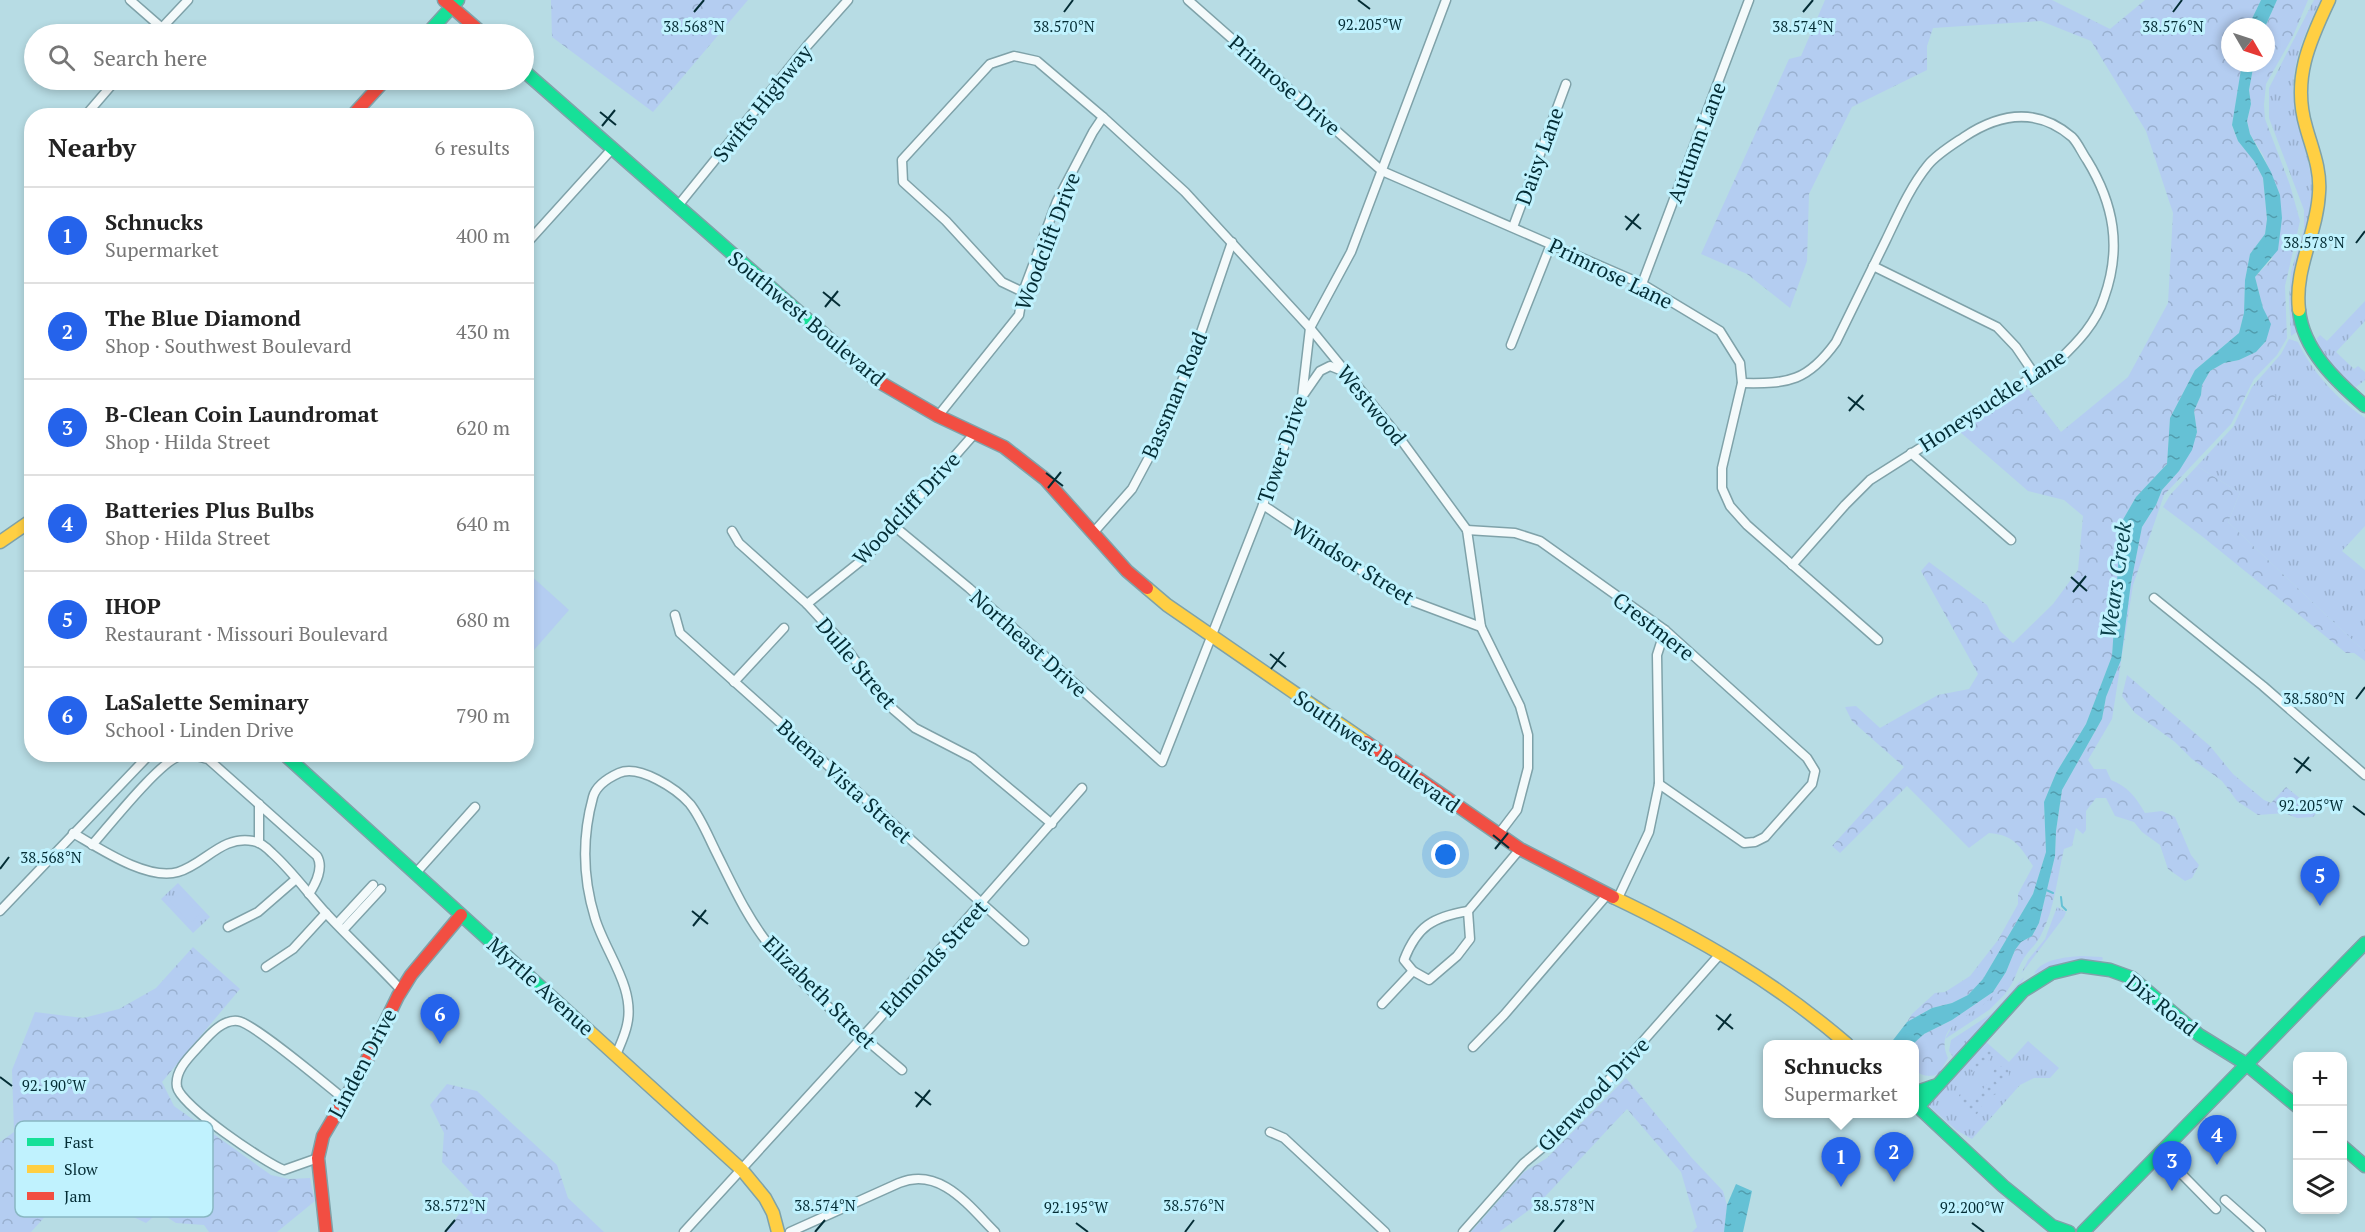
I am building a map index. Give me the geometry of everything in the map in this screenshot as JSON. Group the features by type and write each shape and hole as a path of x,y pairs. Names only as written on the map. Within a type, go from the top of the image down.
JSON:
{"main road":[{"path":"2329,0 2306,46 2300,75 2301,109 2315,152 2320,179 2316,218 2298,277 2298,304 2304,333 2318,360 2331,376 2363,405"},
{"path":"435,24 452,2 473,24"},
{"name":"Southwest Boulevard","path":"534,80 876,380 939,416 1004,447 1046,479 1127,572 1210,637 1498,835 1559,872 1721,953 1802,1005 1842,1040"},
{"path":"359,108 376,90"},
{"path":"0,542 24,526"},
{"name":"Myrtle Avenue","path":"293,762 742,1170 765,1195 775,1216 778,1232"},
{"name":"Linden Drive","path":"326,1232 318,1158 323,1136 362,1070 401,990 461,915"},
{"path":"2083,1232 2365,943"},
{"name":"Dix Road","path":"1919,1102 1943,1080 2024,991 2043,977 2081,966 2110,970 2132,978 2199,1035 2246,1064 2297,1106"},
{"path":"1919,1092 1930,1089 1943,1080"},
{"path":"1919,1108 2003,1186 2052,1226 2069,1232"},
{"path":"2347,1150 2365,1166"}],"street":[{"path":"130,0 152,24"},
{"path":"166,24 188,0"},
{"name":"Swifts Highway","path":"677,207 807,46 848,0"},
{"name":"Primrose Drive","path":"1188,0 1382,171"},
{"path":"1435,0 1444,4"},
{"name":"Autumn Lane","path":"1642,284 1749,0"},
{"name":"Tower Drive","path":"1162,762 1263,505 1302,397 1310,328 1351,252 1444,4"},
{"name":"Westwood","path":"1023,292 1002,282 946,221 903,182 902,160 990,64 1014,56 1037,62 1103,117 1185,192 1310,328 1399,437 1467,530 1481,627 1520,706 1528,735 1528,768 1516,810 1498,835"},
{"name":"Daisy Lane","path":"1513,227 1566,84"},
{"path":"92,108 107,90"},
{"name":"Woodclift Drive","path":"939,416 1019,315 1023,292 1057,201 1103,117"},
{"name":"Honeysuckle Lane","path":"1742,383 1771,384 1795,379 1821,362 1836,342 1902,207 1929,164 1945,150 1976,129 2007,117 2039,118 2073,138 2108,199 2113,230 2114,257 2104,299 2083,337 2059,360 1870,480 1792,565"},
{"path":"534,235 611,150"},
{"name":"Primrose Lane","path":"1382,171 1642,284 1720,331 1740,363 1742,383 1722,468 1722,488 1730,506 1747,525 1878,640"},
{"name":"Bassman Road","path":"1093,534 1132,489 1155,446 1197,347 1232,242"},
{"path":"1511,345 1551,244"},
{"path":"1873,266 1997,327 2016,347 2035,375"},
{"path":"1302,397 1320,371 1330,366 1347,373"},
{"name":"Woodcliff Drive","path":"807,604 867,556 975,433"},
{"path":"1911,453 2011,540"},
{"name":"Windsor Street","path":"1263,505 1401,597 1481,627"},
{"name":"Northeast Drive","path":"894,526 969,588 1162,762"},
{"name":"Crestmere","path":"1467,530 1496,530 1540,541 1665,630 1807,758 1815,771 1812,784 1766,837 1755,842 1744,843 1659,784"},
{"name":"Dulle Street","path":"732,531 739,543 807,604 841,641 894,710 915,728 973,758 1052,824"},
{"path":"2154,598 2263,686 2365,775"},
{"name":"Buena Vista Street","path":"675,615 680,633 1024,941"},
{"path":"734,682 784,628"},
{"path":"1473,1047 1612,897 1648,831 1659,784 1657,654 1665,630"},
{"path":"0,911 142,762"},
{"path":"92,844 146,783 171,762"},
{"path":"211,762 317,856 320,862 315,884 309,894"},
{"name":"Elizabeth Street","path":"616,1054 628,1023 626,990 595,918 587,881 585,854 586,824 594,794 603,783 623,771 643,773 674,790 690,804 703,824 750,918 763,937 795,973 902,1070"},
{"name":"Edmonds Street","path":"684,1232 981,904 1082,788"},
{"path":"259,804 259,843"},
{"path":"415,874 475,807"},
{"path":"73,833 140,868 159,873 177,873 194,865 221,846 236,841 259,843 273,853 326,913 401,990"},
{"path":"1468,911 1470,939 1457,956 1429,980 1413,971 1404,960 1409,947 1425,926 1443,915 1468,911 1520,849"},
{"path":"228,927 258,912 296,879"},
{"path":"340,927 377,887"},
{"path":"266,968 293,949 326,913"},
{"name":"Glenwood Drive","path":"1463,1232 1524,1163 1565,1130 1721,953"},
{"path":"1382,1004 1413,971"},
{"path":"211,1121 182,1096 177,1087 178,1075 212,1032 228,1021 240,1020 344,1099"},
{"path":"213,1123 270,1164 284,1170 318,1158"},
{"path":"1270,1132 1284,1138 1385,1232"},
{"path":"2160,1152 2216,1209"},
{"path":"790,1232 917,1177 933,1180 946,1188 995,1232"},
{"path":"2225,1200 2261,1232"}],"green space":[{"path":"551,0 748,0 653,112 552,37"},
{"path":"1825,0 2052,0 2110,29 2145,0 2261,0 2252,18 2221,18 2221,72 2241,72 2232,126 2238,141 2254,161 2263,178 2267,219 2265,234 2250,254 2245,280 2244,313 2239,333 2195,370 2170,418 2167,464 2136,497 2121,523 2112,656 2086,724 2056,773 2044,802 2046,852 2033,894 1983,979 1968,995 1952,1003 1932,1008 1907,1022 1912,1014 1935,993 1945,992 1970,976 1998,940 2018,904 2018,894 2033,866 2015,843 1998,834 1989,833 1969,848 1907,786 1840,853 1832,846 1904,767 1852,721 1845,707 1856,706 1880,728 1938,695 1969,689 1978,674 1921,571 1929,562 1987,605 2000,631 2013,643 2053,604 2078,570 2083,516 2064,500 2028,491 1960,432 2028,389 2061,432 2128,377 2168,303 2173,213 2146,131 2091,41 2041,21 1933,28 1927,46 1927,70 1852,107 1809,194 1807,261 1790,308 1747,274 1701,254 1789,59 1801,56"},
{"path":"2277,0 2308,0 2293,36 2275,68 2275,18 2269,18"},
{"path":"2314,0 2321,0 2302,42 2293,86 2297,118 2310,170 2312,203 2293,278 2292,305 2297,332 2291,336 2289,300 2291,272 2304,229 2304,210 2269,118 2269,88"},
{"path":"2252,72 2273,72 2266,84 2265,119 2290,185 2300,221 2285,286 2287,338 2277,355 2254,379 2231,424 2164,495 2133,585 2112,719 2088,760 2094,769 2106,769 2111,780 2122,785 2131,793 2145,813 2162,811 2175,817 2191,855 2199,865 2192,878 2185,881 2168,869 2160,845 2142,832 2134,822 2115,816 2106,798 2096,798 2086,811 2086,830 2083,834 2076,828 2072,846 2064,849 2053,904 2046,925 2021,963 2011,986 2004,994 1994,996 1952,1026 1945,1040 1948,1058 1939,1074 1923,1075 1919,1073 1917,1040 1993,992 2006,972 2015,950 2021,942 2032,936 2039,923 2055,856 2062,790 2102,719 2106,697 2121,660 2131,583 2142,527 2156,505 2162,490 2179,471 2197,432 2194,411 2201,395 2202,385 2210,371 2224,363 2239,360 2256,352 2266,341 2263,308 2255,277 2272,259 2280,195 2263,155 2250,134 2247,121 2251,104 2249,90"},
{"path":"2365,301 2365,321 2336,352 2354,369 2358,366 2365,372 2365,380 2356,387 2337,373 2321,352 2317,338 2320,335 2327,341"},
{"path":"2289,339 2298,342 2318,374 2345,403 2365,418 2365,526 2342,551 2365,570 2365,652 2228,522 2240,493 2197,466 2233,427 2252,387 2281,354"},
{"path":"2259,384 2276,396 2273,402 2259,402 2253,393"},
{"path":"2197,466 2240,493 2228,522 2365,652 2365,661 2354,653 2346,653 2163,507 2170,495"},
{"path":"534,578 569,610 534,650"},
{"path":"2127,675 2210,746 2233,774 2264,800 2271,803 2286,787 2317,812 2313,817 2297,818 2285,813 2258,815 2237,801 2222,781 2135,713 2122,696"},
{"path":"178,883 210,917 193,933 161,899"},
{"path":"180,892 200,914 190,923 169,901"},
{"path":"2057,907 2066,912 2064,917 2021,974 2028,960 2045,939"},
{"path":"193,947 240,989 162,1082 174,1106 195,1121 15,1121 15,1217 45,1217 31,1232 0,1232 0,1142 14,1132 12,1070 35,1012 83,1018 119,1009 156,988"},
{"path":"2081,956 2102,957 2103,959 2101,961 2067,962 2034,974 2037,969 2048,962"},
{"path":"2024,977 2021,985 1956,1057 1953,1057 1949,1051 1951,1040 1991,1014"},
{"path":"2010,989 1989,1010 1945,1039 1954,1023 1996,993 2004,994"},
{"path":"1985,1041 2009,1062 2028,1041 2059,1068 2050,1078 2034,1078 2020,1085 1972,1139 1956,1130 1928,1105"},
{"path":"1987,1050 1991,1051 1990,1058 1979,1065 1972,1074 1970,1068 1979,1054"},
{"path":"1998,1066 2004,1066 2009,1074 2007,1080 1998,1082 1993,1077 1993,1071"},
{"path":"1626,1078 1691,1157 1723,1191 1727,1205 1724,1232 1692,1232 1697,1227 1681,1172 1627,1109 1540,1202 1499,1232 1471,1232 1524,1172 1547,1158"},
{"path":"1990,1080 1995,1081 1999,1086 1998,1093 1986,1099 1977,1114 1973,1115 1970,1110 1959,1103 1959,1095 1965,1091 1970,1099 1975,1101 1979,1090 1983,1089"},
{"path":"447,1084 477,1091 557,1165 568,1198 604,1232 446,1232 473,1195 442,1162 444,1133 430,1105"},
{"path":"213,1134 271,1175 289,1179 310,1178 315,1201 277,1232 209,1232 204,1225 176,1223 167,1217 213,1217"},
{"path":"133,1217 153,1217 146,1223"}],"water":[{"path":"2261,0 2277,0 2269,18 2252,18"},
{"path":"2241,72 2252,72 2249,90 2251,104 2247,121 2250,134 2271,172 2280,195 2282,218 2278,250 2255,277 2263,308 2271,324 2266,341 2256,352 2239,360 2224,363 2210,371 2202,385 2201,395 2194,411 2197,432 2192,450 2179,471 2162,490 2156,505 2142,527 2131,583 2121,660 2106,697 2102,719 2062,790 2055,856 2039,923 2032,936 2021,942 2015,950 2006,972 1993,992 1917,1040 1893,1040 1907,1022 1932,1008 1952,1003 1968,995 1983,979 2033,894 2046,852 2044,802 2056,773 2086,724 2112,656 2121,523 2136,497 2167,464 2170,418 2195,370 2239,333 2244,313 2245,280 2250,254 2265,234 2267,219 2263,178 2254,161 2238,141 2232,125"},
{"path":"1736,1184 1752,1191 1743,1232 1724,1232 1727,1205"}],"waterway":[{"path":"2044,889 2053,893"},
{"path":"2061,897 2062,906 2066,910"}],"traffic: fast":[{"path":"436,24 458,0"},
{"path":"534,80 825,335"},
{"path":"2299,310 2302,325 2314,351 2332,375 2365,406"},
{"path":"293,762 588,1030"},
{"path":"2083,1232 2365,943"},
{"path":"1919,1106 2023,991 2052,973 2081,966 2110,970 2132,978 2199,1035 2246,1064 2297,1106"},
{"path":"1919,1091 1934,1086"},
{"path":"1919,1108 2003,1186 2052,1226 2069,1232"},
{"path":"2347,1150 2365,1166"}],"traffic: slow":[{"path":"2299,310 2300,280 2317,208 2319,184 2316,159 2302,110 2302,77 2309,46 2329,0"},
{"path":"0,542 24,526"},
{"path":"1147,588 1167,605 1366,742"},
{"path":"1613,897 1706,945 1764,981 1842,1040"},
{"path":"588,1030 742,1170 765,1198 773,1213 778,1232"}],"traffic: jam":[{"path":"444,0 472,24"},
{"path":"359,108 376,90"},
{"path":"825,335 876,380 938,416 1004,447 1045,479 1127,571 1147,588"},
{"path":"1366,742 1520,849 1613,897"},
{"path":"326,1232 318,1158 323,1136 362,1070 398,996 411,975 461,915"}],"place":[{"name":"IHOP","path":"2320,906"},
{"name":"LaSalette Seminary","path":"440,1044"},
{"name":"Batteries Plus Bulbs","path":"2217,1165"},
{"name":"The Blue Diamond","path":"1894,1182"},
{"name":"Schnucks","path":"1841,1187"},
{"name":"B-Clean Coin Laundromat","path":"2172,1191"}],"water label":[{"name":"Wears Creek","path":"2115,580"}]}
